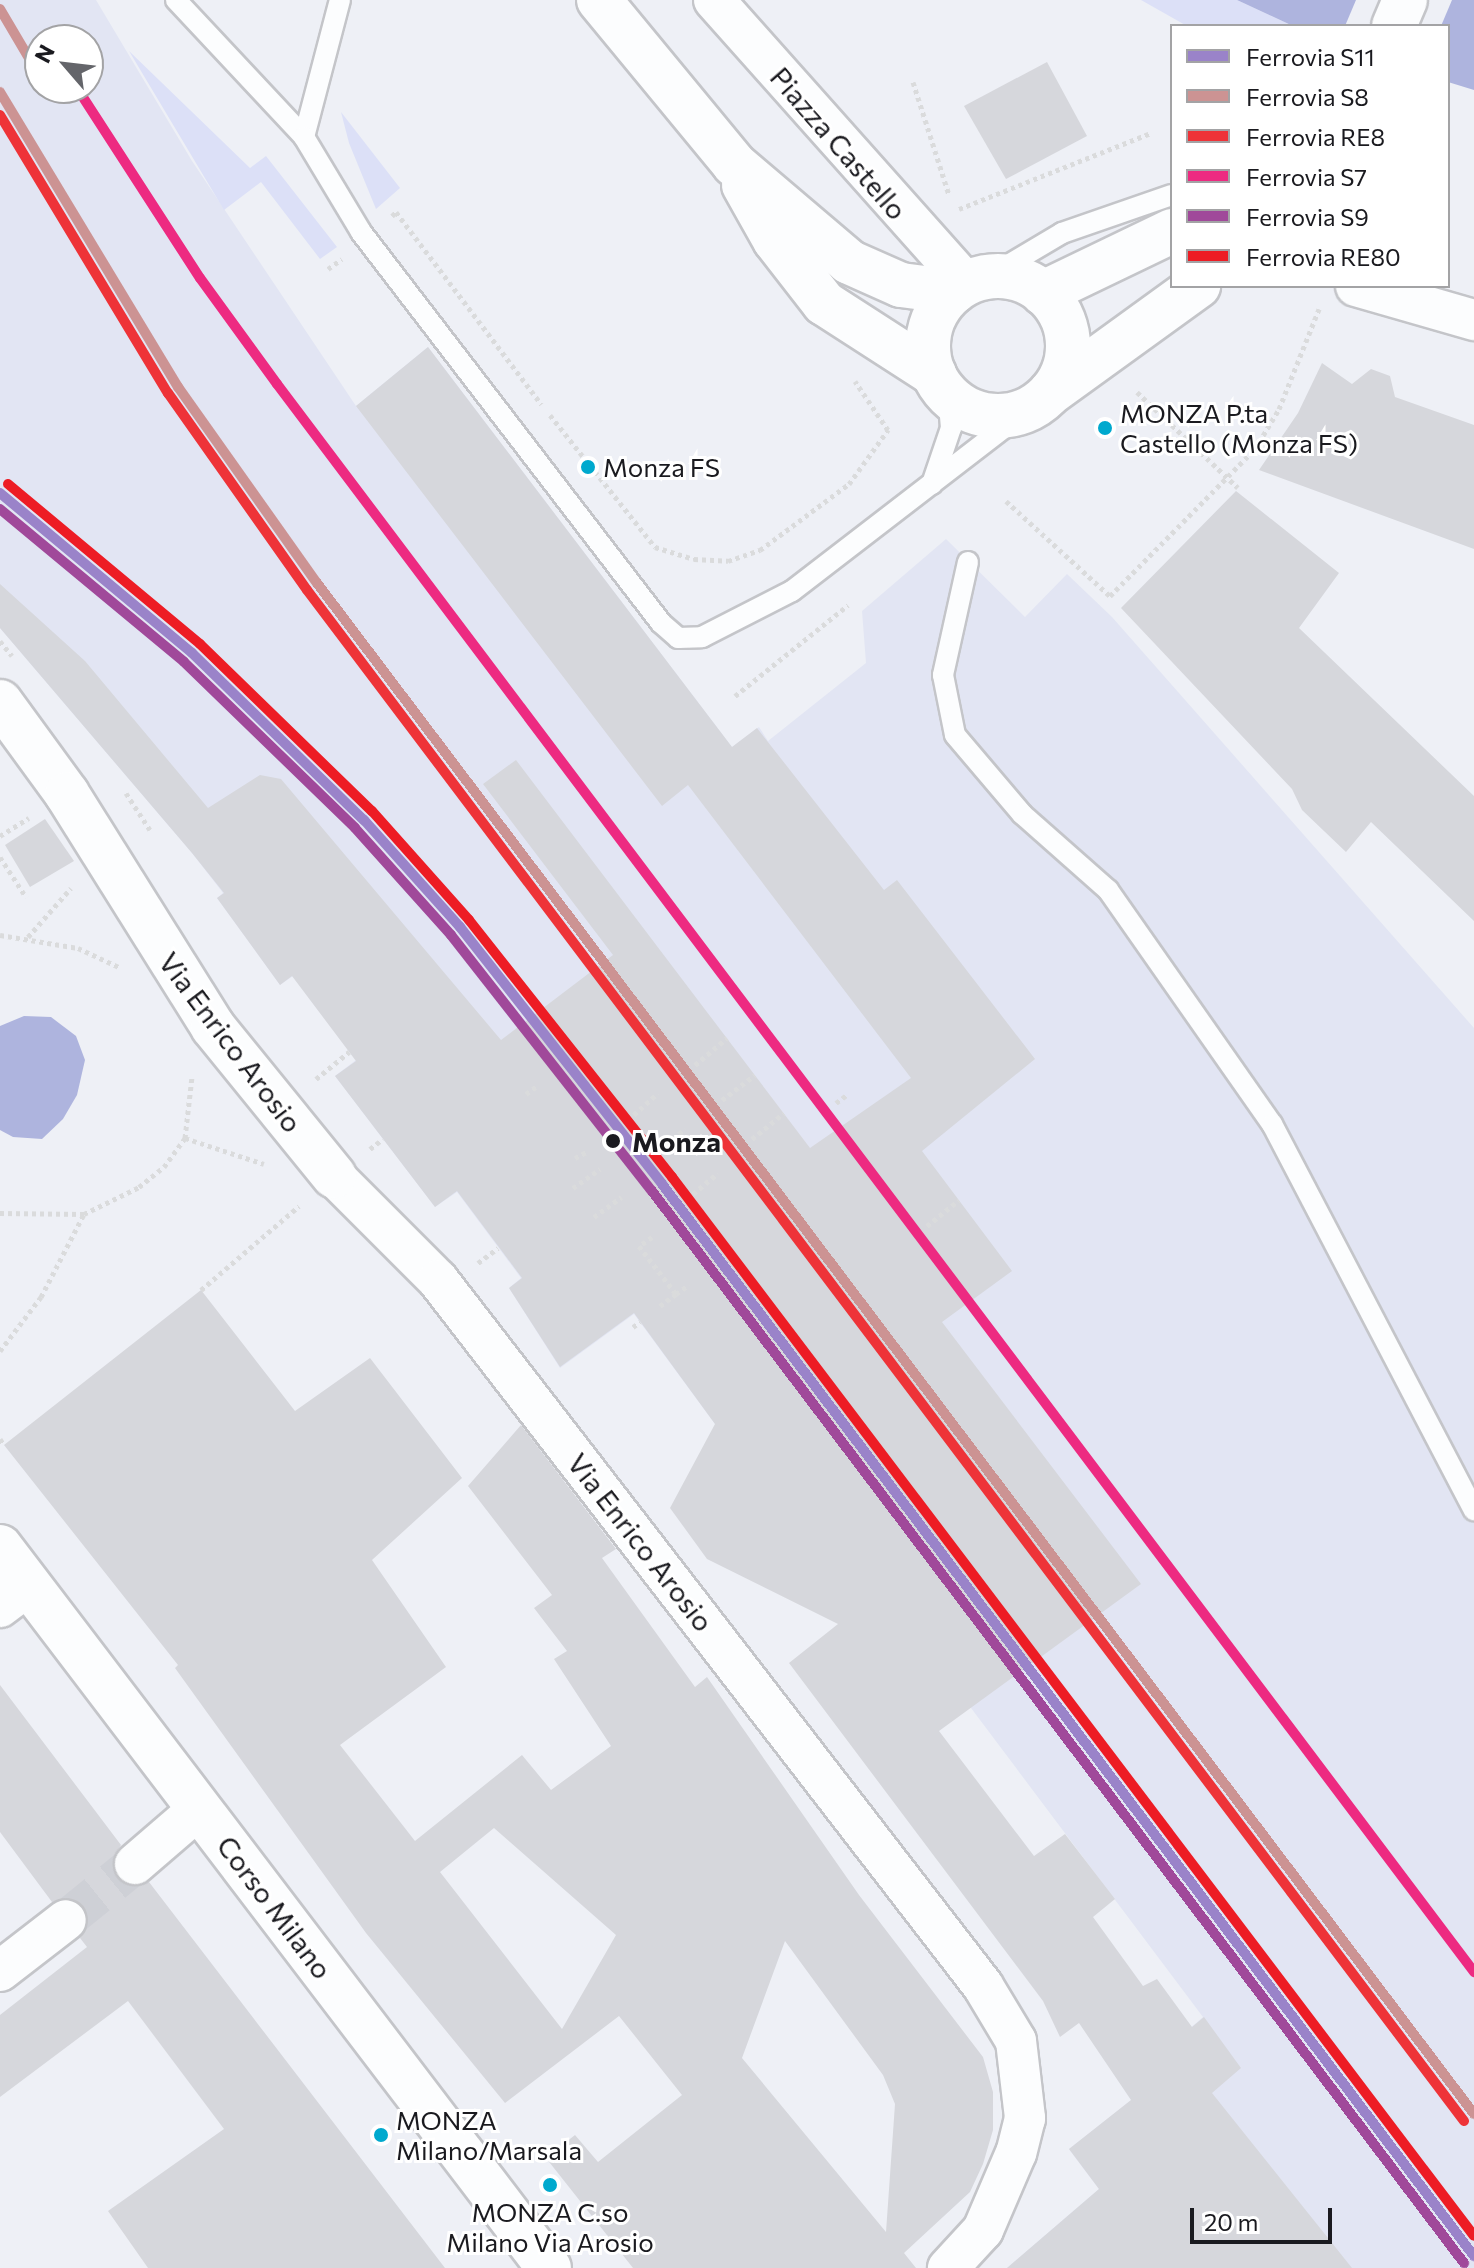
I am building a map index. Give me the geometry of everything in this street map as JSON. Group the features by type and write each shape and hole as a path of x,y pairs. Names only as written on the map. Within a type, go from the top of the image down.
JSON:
{"street":[{"path":"599,0 734,164 866,273 901,285 970,284 1016,278 1043,293 1059,311 1068,341 1062,375 1040,401"},
{"name":"Piazza Castello","path":"714,0 970,284"},
{"path":"1395,24 1405,0"},
{"path":"734,164 775,240 824,303 984,415 1040,401 1195,288"},
{"path":"1043,293 1170,232"},
{"path":"941,384 929,354 932,325 970,284"},
{"path":"1371,288 1394,291 1474,320"},
{"name":"Via Enrico Arosio","path":"0,702 67,794 90,867 213,1027 337,1174 438,1280 983,1986 1016,2041 1025,2118 1016,2153 983,2230 948,2268"},
{"name":"Corso Milano","path":"0,1547 15,1596 199,1809 549,2268"},
{"path":"135,1864 199,1809"},
{"path":"0,1971 66,1920"}],"lane":[{"path":"176,0 304,137 361,232 672,635 685,640 702,637 792,591 1040,401"},
{"path":"304,137 340,0"},
{"path":"970,284 1062,233 1170,196"},
{"path":"932,484 951,428 941,384"},
{"path":"968,562 943,675 955,735 1022,814 1108,890 1272,1124 1474,1510"}],"path":[{"path":"913,82 954,211 1151,133"},
{"path":"383,224 396,212 655,547 694,559 728,561 760,550 849,484 888,430"},
{"path":"328,269 339,261"},
{"path":"1006,501 1110,596 1255,449 1279,409 1319,308"},
{"path":"1137,392 1238,488"},
{"path":"735,696 848,605"},
{"path":"0,857 26,897"},
{"path":"28,937 90,867"},
{"path":"0,935 28,937 78,948 122,968"},
{"path":"695,1065 727,1038"},
{"path":"312,1082 349,1052"},
{"path":"0,1213 84,1214 139,1187 164,1167 185,1138 193,1091 191,1066"},
{"path":"722,1100 755,1075"},
{"path":"526,1094 537,1086"},
{"path":"628,1120 658,1093"},
{"path":"836,1103 848,1094 847,1101"},
{"path":"752,1139 784,1113"},
{"path":"654,1154 685,1129"},
{"path":"185,1138 268,1166"},
{"path":"201,1290 337,1174 383,1139"},
{"path":"575,1158 587,1152"},
{"path":"573,1188 600,1169"},
{"path":"687,1199 718,1173"},
{"path":"594,1217 622,1197"},
{"path":"927,1226 959,1200"},
{"path":"0,1351 41,1297 84,1214"},
{"path":"652,1237 639,1246 676,1294"},
{"path":"474,1266 498,1248"},
{"path":"660,1306 689,1285"},
{"path":"633,1327 640,1322"}],"shaded area":[{"path":"0,0 96,0 192,161 356,406 428,347 732,747 759,727 768,741 866,663 862,611 946,539 1025,617 1067,574 1112,617 1474,1028 1474,2268 1007,2268 1099,2189 1069,2149 1152,2084 1141,2071 1203,2017 971,1708 715,1424 634,1314 560,1368 509,1288 521,1278 457,1192 435,1207 335,1076 356,1060 293,976 280,985 217,898 223,893 0,628"},
{"path":"1141,0 1237,0 1289,24 1183,24"},
{"path":"129,51 250,168 266,156 337,247 320,259 261,182 224,210"},
{"path":"341,112 400,188 376,209 349,143"}],"water":[{"path":"1237,0 1474,0 1474,90 1450,83 1450,24 1289,24"},
{"path":"24,1016 51,1017 76,1036 85,1060 77,1095 63,1119 42,1139 13,1137 0,1130 0,1026"}],"pier":[{"path":"1356,0 1452,0 1442,24 1346,24"}],"building":[{"path":"1047,62 1087,136 1006,179 964,106"},
{"path":"428,347 732,747 757,728 884,890 897,880 1035,1059 922,1151 1012,1271 942,1322 1141,1584 939,1731 1034,1856 1065,1834 1115,1899 1093,1917 1143,1986 1157,1979 1192,2027 1204,2017 1241,2068 1212,2093 1352,2268 1007,2268 1099,2189 1069,2149 1131,2100 1079,2023 1060,2037 1043,2001 789,1663 838,1624 707,1559 670,1508 715,1424 634,1313 560,1367 509,1288 522,1278 457,1191 435,1207 335,1076 356,1061 292,976 280,985 217,898 224,893 0,628 0,584 85,661 208,808 260,775 281,779 501,1040 613,955 483,784 516,760 810,1148 911,1078 688,785 662,806 356,406"},
{"path":"1322,363 1352,384 1371,369 1390,376 1395,397 1474,425 1474,549 1259,470 1298,413"},
{"path":"1236,491 1339,573 1299,628 1474,796 1474,921 1371,822 1346,852 1302,810 1292,789 1121,608"},
{"path":"45,819 74,861 30,887 5,845"},
{"path":"201,1290 295,1411 370,1358 462,1478 372,1560 446,1667 340,1745 415,1841 522,1755 551,1790 611,1746 554,1659 567,1651 534,1608 552,1595 468,1486 521,1425 616,1549 602,1558 695,1687 707,1677 859,1895 983,2057 993,2092 993,2130 983,2164 970,2192 904,2253 916,2268 633,2268 546,2158 575,2135 598,2162 682,2095 619,2016 505,2103 366,1933 175,1668 178,1665 4,1445","holes":["494,1828 616,1935 562,2029 440,1872","785,1941 883,2075 895,2104 886,2232 742,2058"]},
{"path":"0,1685 121,1845 113,1857 117,1878 128,1886 149,1882 445,2268 148,2268 108,2211 224,2129 128,2001 0,2097 0,2015 87,1947 80,1938 89,1918 75,1899 52,1902 0,1832"}],"tunnel":[{"path":"66,1920 135,1864"}],"rail line":[{"name":"S8","path":"0,9 24,50"},
{"name":"S8","path":"0,92 178,387 317,583 1474,2114"},
{"name":"S7","path":"87,104 200,278 277,384 1474,1972"},
{"name":"RE8","path":"0,115 168,393 307,590 1464,2121"},
{"name":"RE80","path":"8,484 200,644 372,811 469,920 672,1177 1474,2236"},
{"name":"S11","path":"0,493 192,653 364,820 460,927 662,1184 1474,2256"},
{"name":"S9","path":"0,509 184,662 355,828 451,935 652,1191 1464,2263"}],"place":[{"name":"MONZA P.ta Castello (Monza FS)","path":"1105,428"},
{"name":"Monza FS","path":"588,467"},
{"name":"Monza","path":"613,1141"},
{"name":"MONZA Milano/Marsala","path":"381,2135"},
{"name":"MONZA C.so Milano Via Arosio","path":"550,2185"}]}
